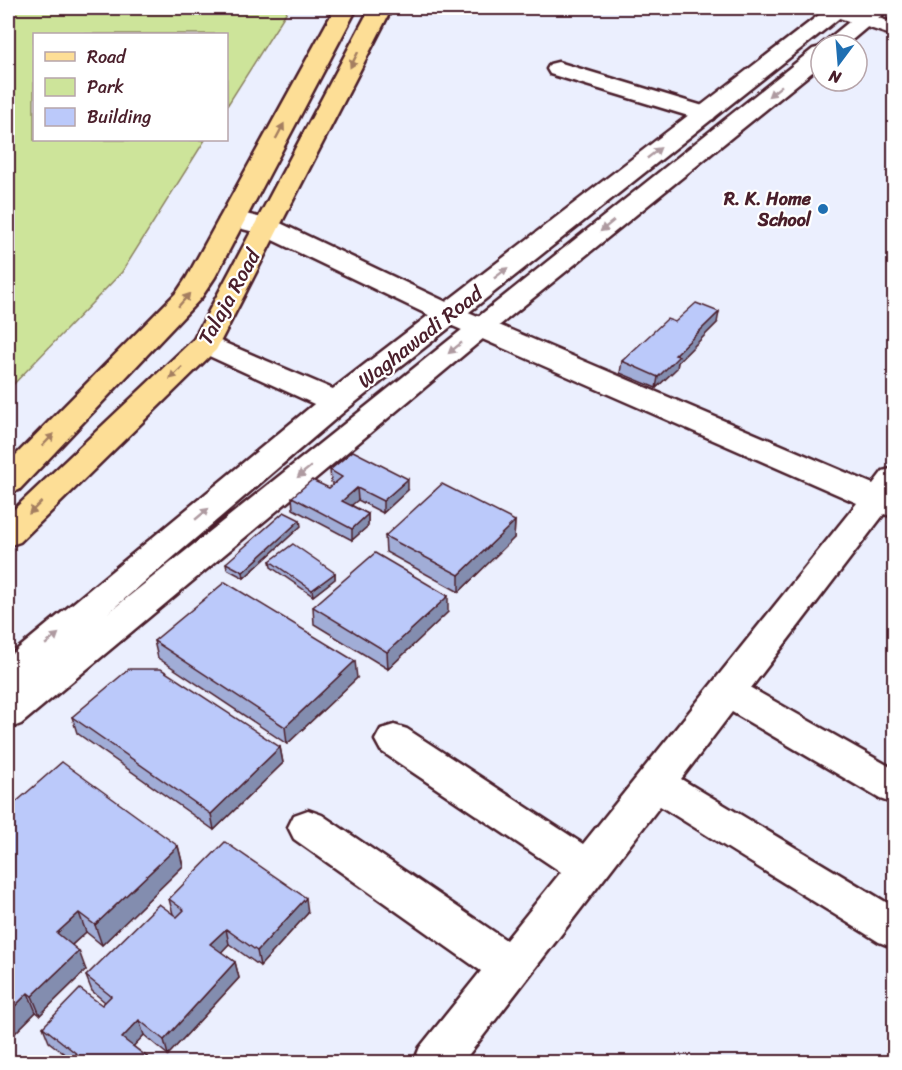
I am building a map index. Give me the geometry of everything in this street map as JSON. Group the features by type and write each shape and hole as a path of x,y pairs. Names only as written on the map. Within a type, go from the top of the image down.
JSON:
{"main road":[{"name":"Talaja Road","path":"8,482 187,298 201,277 346,8"},
{"name":"Talaja Road","path":"8,534 206,344 381,8"},
{"path":"838,33 850,10 894,30"},
{"name":"Waghawadi Road","path":"8,677 336,402 705,114 850,10"},
{"name":"Waghawadi Road","path":"8,714 480,327 809,64"},
{"path":"558,69 705,114"},
{"path":"304,86 338,91"},
{"path":"232,219 267,227 449,314 889,494 728,692 436,1062"},
{"path":"206,344 336,402"},
{"path":"728,692 894,789"},
{"path":"394,740 589,869"},
{"path":"656,783 894,929"},
{"path":"308,827 511,968"}],"green space":[{"path":"8,8 289,8 228,104 228,33 33,33 33,141 204,141 122,272 8,390"}],"building":[{"path":"696,303 719,312 675,355 679,356 658,377 622,361 667,319 675,322"},
{"path":"353,451 408,479 383,501 357,488 342,501 368,514 352,529 292,497 312,480 329,488 342,477 330,470"},
{"path":"442,484 515,521 459,575 385,536"},
{"path":"284,512 300,520 243,572 226,563"},
{"path":"293,544 335,573 312,590 270,561"},
{"path":"375,553 448,596 387,652 313,607"},
{"path":"225,582 355,661 285,727 154,641"},
{"path":"129,669 161,669 280,747 211,814 72,717"},
{"path":"62,762 178,846 95,925 79,913 57,933 79,951 32,996 28,993 8,1013 8,809"},
{"path":"225,842 306,898 257,951 226,929 210,944 235,962 164,1040 139,1020 122,1038 147,1057 142,1062 87,1062 43,1027 80,989 102,1005 111,996 86,976 159,904 177,917 184,910 169,899"}],"place":[{"name":"R. K. Home School","path":"823,209"}]}
